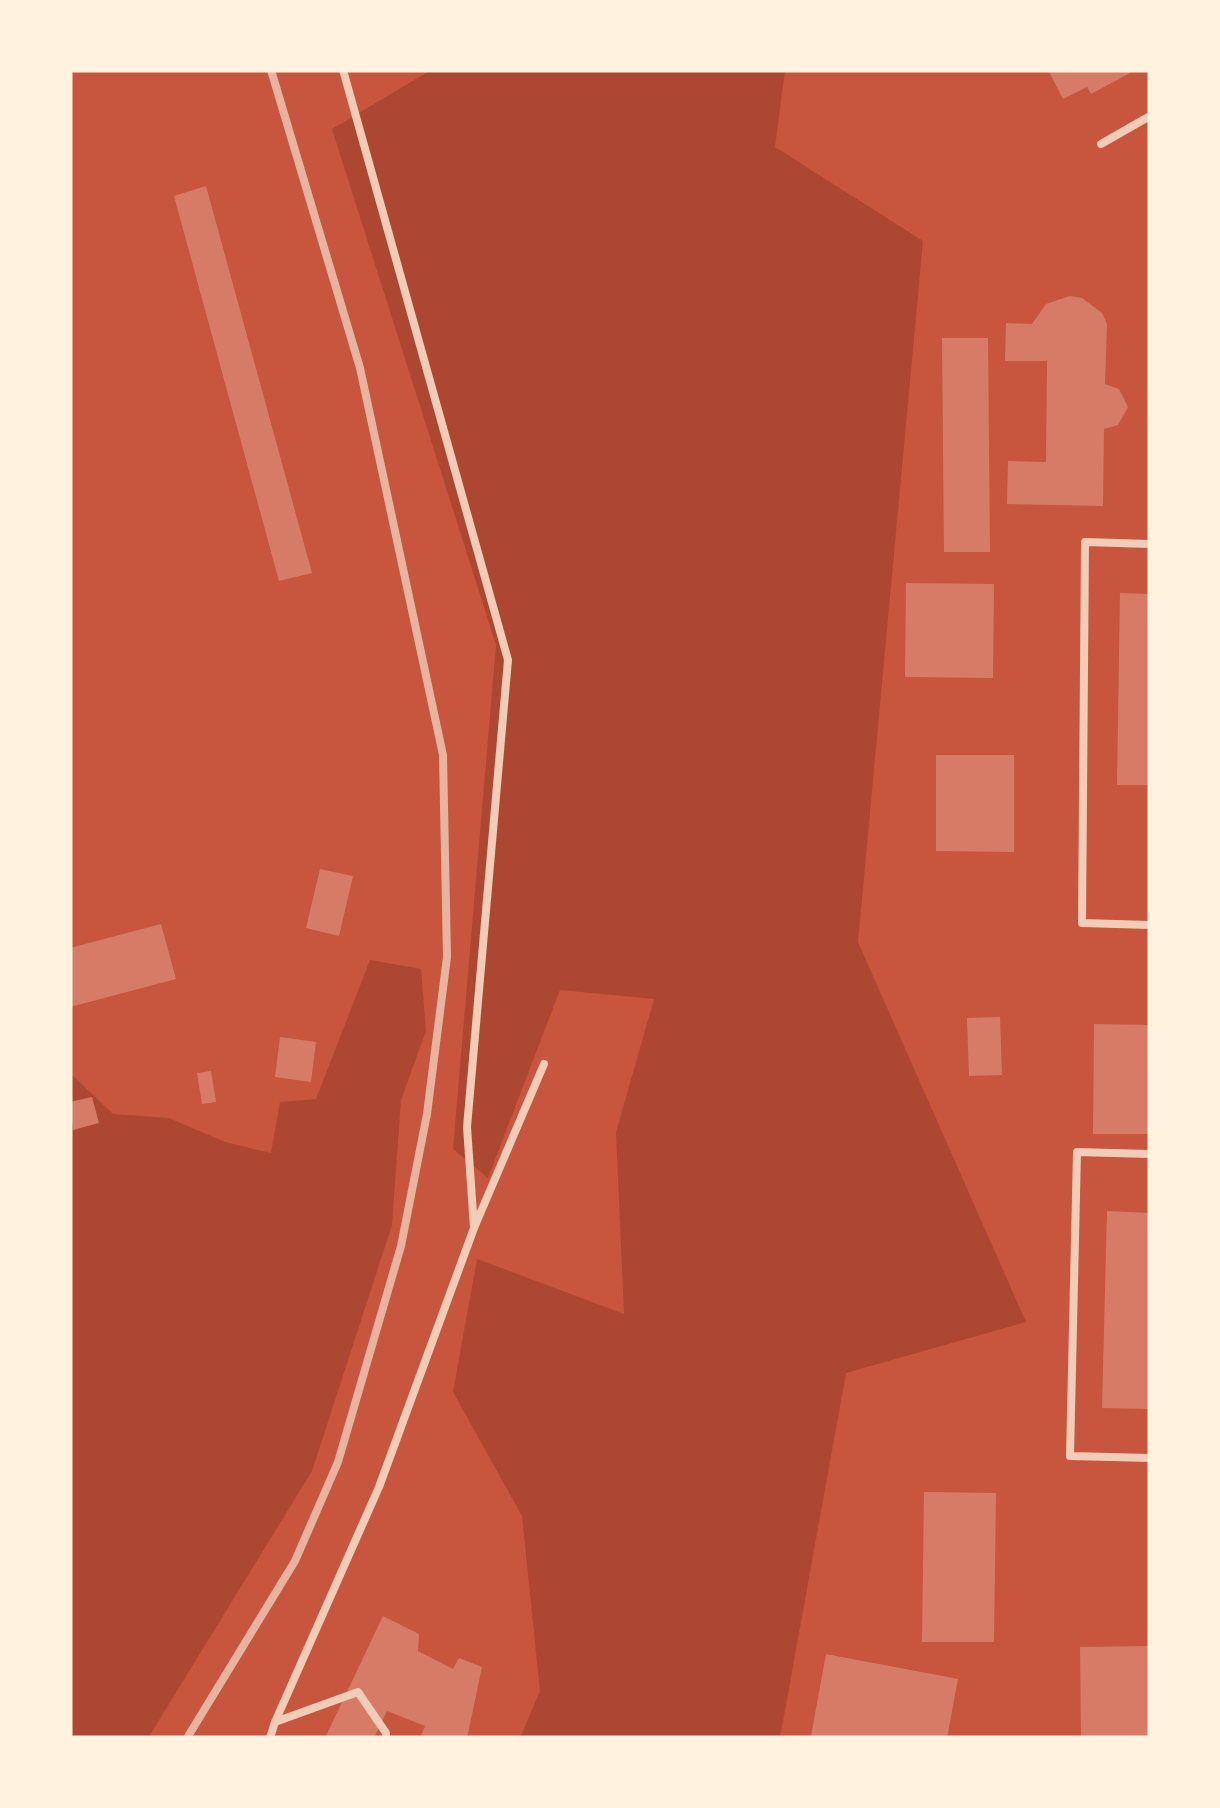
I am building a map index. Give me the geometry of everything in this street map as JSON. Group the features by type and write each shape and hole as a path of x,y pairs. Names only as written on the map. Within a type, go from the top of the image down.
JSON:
{"lane":[{"path":"344,70 508,660 467,1127 474,1228"},
{"path":"1101,144 1150,116"},
{"path":"1150,544 1085,542 1082,923 1150,924"},
{"path":"270,1738 379,1487 474,1228 544,1064"},
{"path":"1150,1154 1076,1152 1070,1456 1150,1458"},
{"path":"275,1722 358,1692 386,1738"}],"shaded area":[{"path":"431,70 785,70 775,147 923,241 858,942 1026,1322 846,1373 780,1738 520,1738 540,1691 522,1516 453,1392 477,1259 624,1314 616,1132 654,999 560,990 488,1178 453,1149 496,645 332,129"},
{"path":"370,960 421,969 426,1031 401,1100 392,1225 312,1471 148,1738 70,1738 70,1073 113,1114 169,1118 225,1142 271,1153 280,1102 316,1099"}],"building":[{"path":"1048,70 1130,73 1091,94 1087,87 1063,99"},
{"path":"206,186 312,573 279,581 174,196"},
{"path":"1070,296 1082,298 1102,313 1107,324 1105,384 1119,389 1128,407 1118,425 1104,429 1103,506 1007,504 1008,461 1046,462 1047,361 1005,361 1006,323 1032,324 1046,304"},
{"path":"942,338 988,338 990,552 944,552"},
{"path":"906,583 994,584 993,678 905,677"},
{"path":"1120,593 1150,594 1150,785 1117,785"},
{"path":"936,755 1014,755 1014,852 936,851"},
{"path":"320,869 353,876 339,936 306,928"},
{"path":"161,924 176,979 70,1007 70,948"},
{"path":"1000,1017 1002,1075 969,1076 967,1018"},
{"path":"1094,1024 1150,1025 1150,1134 1093,1134"},
{"path":"280,1037 316,1042 311,1082 275,1077"},
{"path":"211,1071 216,1102 202,1104 197,1073"},
{"path":"92,1097 99,1123 73,1130 70,1102"},
{"path":"1107,1211 1150,1213 1150,1409 1102,1408"},
{"path":"924,1492 996,1493 994,1642 922,1642"},
{"path":"383,1616 419,1634 418,1651 453,1669 459,1658 482,1667 467,1738 420,1738 425,1726 387,1711 374,1738 325,1738"},
{"path":"1150,1646 1150,1738 1081,1738 1080,1647"},
{"path":"826,1654 958,1679 947,1738 811,1736"}],"railway":[{"path":"187,1738 295,1561 338,1462 401,1246 427,1114 447,957 443,755 360,368 271,70"}]}
